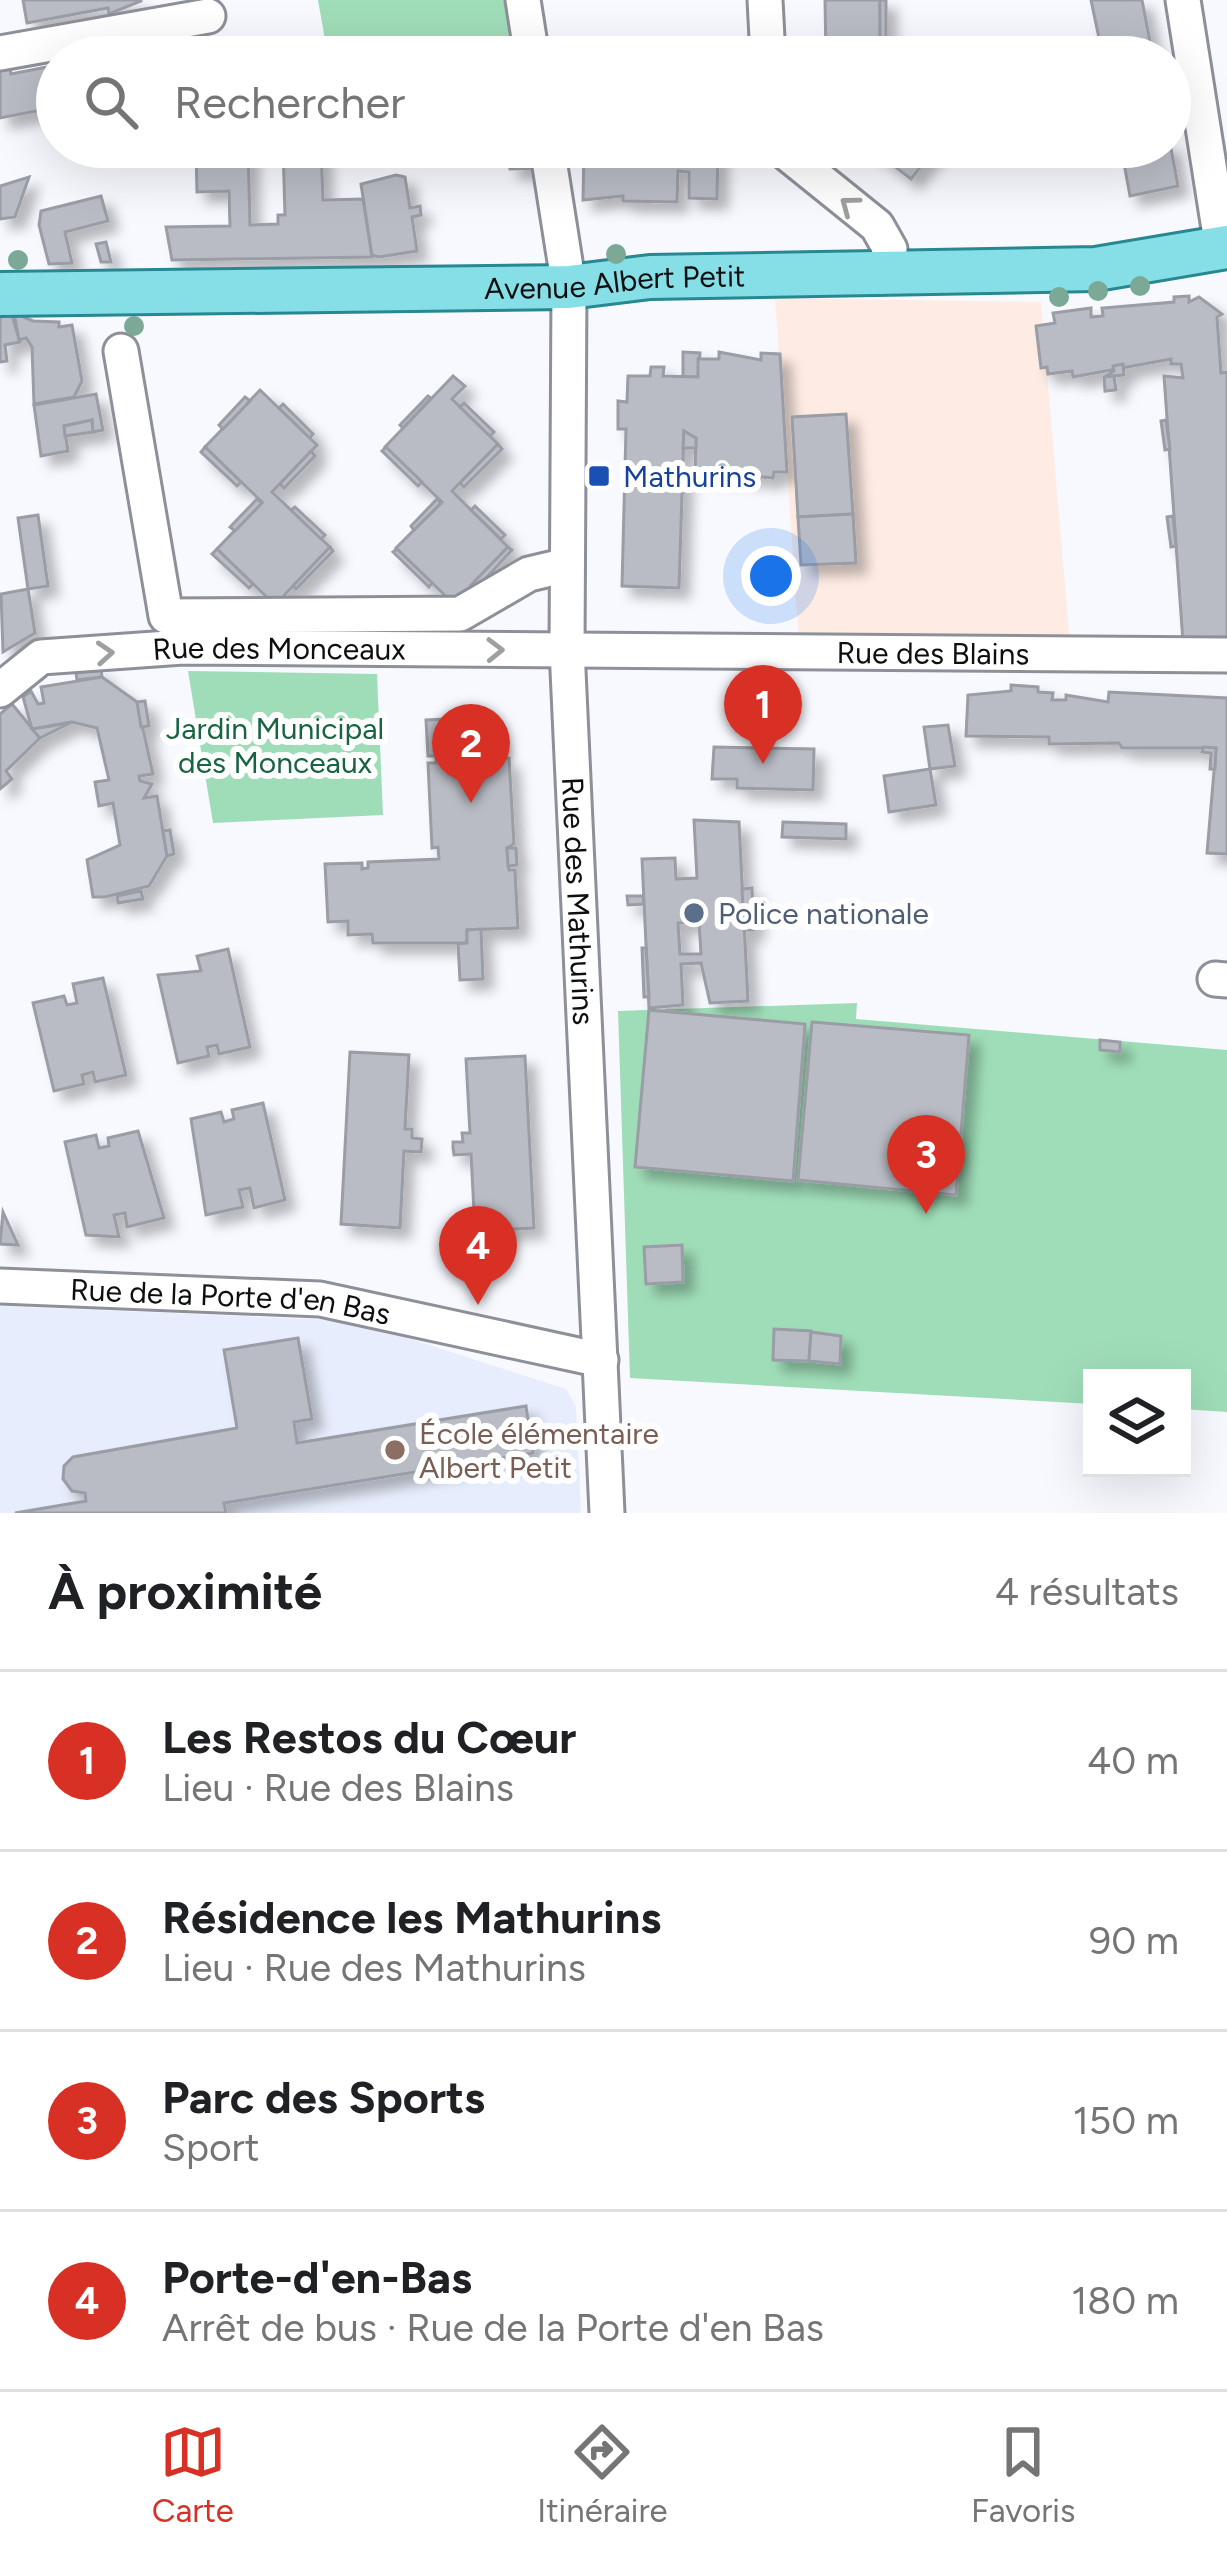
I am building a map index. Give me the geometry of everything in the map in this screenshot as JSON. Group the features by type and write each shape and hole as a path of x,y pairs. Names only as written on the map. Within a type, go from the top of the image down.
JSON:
{"main road":[{"name":"Avenue Albert Petit","path":"0,294 569,287 636,278 882,277 1096,269 1224,248"}],"street":[{"path":"523,0 529,36"},
{"path":"765,0 767,36"},
{"path":"1183,0 1189,36"},
{"path":"96,36 208,16"},
{"path":"0,53 36,47"},
{"path":"1191,48 1224,248"},
{"name":"Rue des Mathurins","path":"550,168 569,287 567,650 607,1513"},
{"path":"805,168 877,226 890,249 882,277"},
{"path":"122,351 166,616 460,614 529,574 568,565"},
{"name":"Rue des Monceaux","path":"0,690 41,657 157,649 567,650"},
{"name":"Rue des Blains","path":"567,650 1227,655"},
{"name":"Rue de la Porte d'en Bas","path":"0,1286 320,1299 602,1360"}],"shaded area":[{"path":"775,298 1041,302 1070,644 799,643"},
{"path":"0,1306 355,1321 566,1389 576,1407 581,1513 0,1513"}],"green space":[{"path":"318,0 515,0 521,36 324,36"},
{"name":"Jardin Municipal des Monceaux","path":"188,671 377,674 383,815 213,823"},
{"path":"857,1003 856,1019 1227,1050 1227,1412 1191,1410 1191,1369 1083,1369 1083,1403 630,1378 618,1011"}],"building":[{"path":"23,0 141,1 109,14 108,8 27,23"},
{"path":"825,0 880,0 880,36 826,36"},
{"path":"880,0 886,0 886,36 880,36"},
{"path":"1091,0 1142,0 1149,36 1099,36"},
{"path":"10,68 11,74 36,69 36,111 0,118 0,70"},
{"path":"196,168 249,168 250,225 278,224 278,215 285,215 284,168 322,168 323,200 363,199 372,257 172,260 166,227 230,226 229,191 197,192"},
{"path":"584,168 718,168 717,199 689,198 689,172 678,171 677,202 623,201 623,196 583,200"},
{"path":"897,168 920,168 911,179"},
{"path":"1125,168 1175,168 1178,186 1130,196"},
{"path":"29,177 15,217 0,219 0,186"},
{"path":"405,177 410,208 420,206 421,215 412,217 417,251 379,257 372,255 361,184"},
{"path":"101,196 108,221 65,232 72,263 49,264 39,225 41,211"},
{"path":"106,242 111,262 101,262 96,244"},
{"path":"1189,296 1189,302 1199,297 1222,314 1217,317 1221,373 1227,372 1227,644 1183,642 1164,376 1183,378 1181,364 1171,364 1171,359 1073,377 1072,371 1048,374 1047,367 1041,368 1036,326 1055,323 1053,313 1091,308 1091,317 1103,316 1102,308 1174,302 1174,297"},
{"path":"11,312 20,342 5,345 7,361 0,362 0,315"},
{"path":"14,313 33,321 59,322 59,327 72,325 82,381 74,397 34,404 32,347 26,338 19,340"},
{"path":"683,352 700,353 698,377 683,377"},
{"path":"719,352 761,360 761,353 780,354 787,472 774,472 773,478 695,470 696,438 684,431 679,588 622,586 626,429 618,429 618,401 627,402 628,376 650,376 651,367 664,367 663,376 698,377 698,359 719,359"},
{"path":"1123,364 1124,375 1104,377 1114,371 1113,366"},
{"path":"453,376 465,386 452,399 498,444 452,491 508,547 454,604 396,548 442,502 385,447"},
{"path":"1114,376 1116,390 1105,391 1104,377"},
{"path":"260,390 317,445 272,492 330,547 275,605 217,549 262,502 205,447"},
{"path":"96,394 103,430 93,432 92,420 64,426 68,451 41,456 34,405"},
{"path":"245,397 250,401 223,429 219,425"},
{"path":"431,398 403,428 400,425"},
{"path":"464,403 494,432 490,436 460,407"},
{"path":"283,404 313,434 310,438 279,408"},
{"path":"846,414 853,514 798,517 792,417"},
{"path":"92,420 93,432 65,436 64,426"},
{"path":"1166,420 1170,449 1165,450 1161,421"},
{"path":"684,431 696,438 696,448 683,448"},
{"path":"498,444 502,449 464,487 460,483"},
{"path":"205,447 241,482 237,486 201,452"},
{"path":"386,447 422,482 418,486 382,451"},
{"path":"311,451 315,456 284,488 280,484"},
{"path":"257,499 262,503 235,531 230,527"},
{"path":"437,499 441,503 414,530 411,526"},
{"path":"475,506 505,535 501,539 471,510"},
{"path":"295,507 325,535 321,539 291,510"},
{"path":"853,514 856,563 801,565 798,517"},
{"path":"38,515 48,586 28,589 18,518"},
{"path":"1173,516 1176,546 1171,547 1167,517"},
{"path":"330,547 333,551 296,589 293,586"},
{"path":"508,547 512,550 475,590 471,585"},
{"path":"217,549 253,584 249,588 212,554"},
{"path":"397,549 432,583 429,587 393,552"},
{"path":"28,589 35,633 3,652 1,594"},
{"path":"101,669 102,677 77,680 76,673"},
{"path":"102,677 137,702 153,774 139,776 140,781 152,784 144,798 157,796 167,856 149,886 93,897 87,860 120,845 113,803 99,806 95,782 109,780 97,728 72,722 32,729 23,697 31,691 38,704 44,703 41,687"},
{"path":"1011,685 1038,687 1038,692 1053,693 1052,700 1066,700 1066,695 1108,702 1109,692 1227,698 1227,854 1207,853 1216,748 1122,748 1119,743 1049,744 1049,737 966,736 968,695 1011,691"},
{"path":"145,701 149,726 141,727 137,702"},
{"path":"12,704 40,738 6,771 12,779 0,789 0,714"},
{"path":"484,717 485,737 500,744 494,759 509,758 514,844 507,848 509,870 515,870 518,928 467,930 467,943 373,943 372,934 348,935 348,921 328,922 325,864 362,863 362,869 368,868 368,862 439,859 438,847 432,848 428,763 436,763 436,756 428,756 426,720"},
{"path":"72,722 40,738 32,729 51,726"},
{"path":"948,725 955,766 930,769 924,727"},
{"path":"714,747 814,749 813,790 737,788 737,779 712,779"},
{"path":"1203,747 1216,748 1215,769 1210,769 1211,753 1202,752"},
{"path":"930,769 936,805 889,812 884,776"},
{"name":"Police nationale","path":"694,820 739,822 748,1001 710,1003 701,963 681,964 683,1005 649,1008 642,859 675,858 676,879 697,878","holes":["699,922 701,954 680,954 678,923"]},
{"path":"783,822 846,824 846,839 782,837"},
{"path":"170,830 174,854 167,856 163,831"},
{"path":"507,848 516,848 517,865 508,866"},
{"path":"752,888 754,930 744,930 742,889"},
{"path":"141,891 143,899 118,903 117,896"},
{"path":"627,896 643,896 644,904 628,905"},
{"path":"481,929 483,979 460,980 458,944 467,943 467,930"},
{"path":"642,948 646,948 649,997 644,997"},
{"path":"228,949 250,1047 219,1054 217,1045 207,1047 209,1056 178,1063 158,975 201,971 197,956"},
{"path":"103,978 126,1075 95,1082 93,1072 82,1075 84,1084 54,1091 33,1003 64,996 67,1005 77,1003 73,984"},
{"path":"649,1010 805,1024 793,1181 635,1167"},
{"path":"812,1022 969,1035 956,1195 798,1180"},
{"path":"1100,1040 1120,1042 1120,1052 1100,1050"},
{"path":"350,1052 409,1055 405,1129 412,1129 412,1138 422,1139 421,1152 404,1151 400,1228 341,1224"},
{"path":"525,1056 534,1228 475,1231 471,1154 454,1155 453,1148 453,1142 463,1142 462,1133 470,1133 466,1059"},
{"path":"263,1103 285,1200 254,1208 250,1188 239,1190 243,1207 206,1215 191,1119 221,1112 224,1122 234,1119 232,1110"},
{"path":"138,1131 164,1218 127,1227 125,1213 114,1215 119,1237 86,1235 65,1142 96,1135 99,1148 109,1146 108,1138"},
{"path":"3,1212 18,1245 0,1244"},
{"path":"682,1245 683,1282 646,1284 644,1247"},
{"path":"774,1329 811,1331 809,1361 773,1360"},
{"path":"811,1332 841,1336 840,1364 809,1361"},
{"path":"298,1338 312,1419 294,1422 297,1443 526,1406 533,1453 224,1503 226,1513 15,1513 86,1501 85,1493 72,1491 63,1479 64,1466 73,1457 237,1428 224,1350"}],"place":[{"name":"Mathurins","path":"599,476"},
{"name":"Les Restos du Cœur","path":"763,764"},
{"name":"Résidence les Mathurins","path":"471,803"},
{"name":"Police nationale","path":"694,913"},
{"name":"Parc des Sports","path":"926,1214"},
{"name":"Porte-d'en-Bas","path":"478,1305"},
{"name":"École élémentaire Albert Petit","path":"395,1450"}]}
